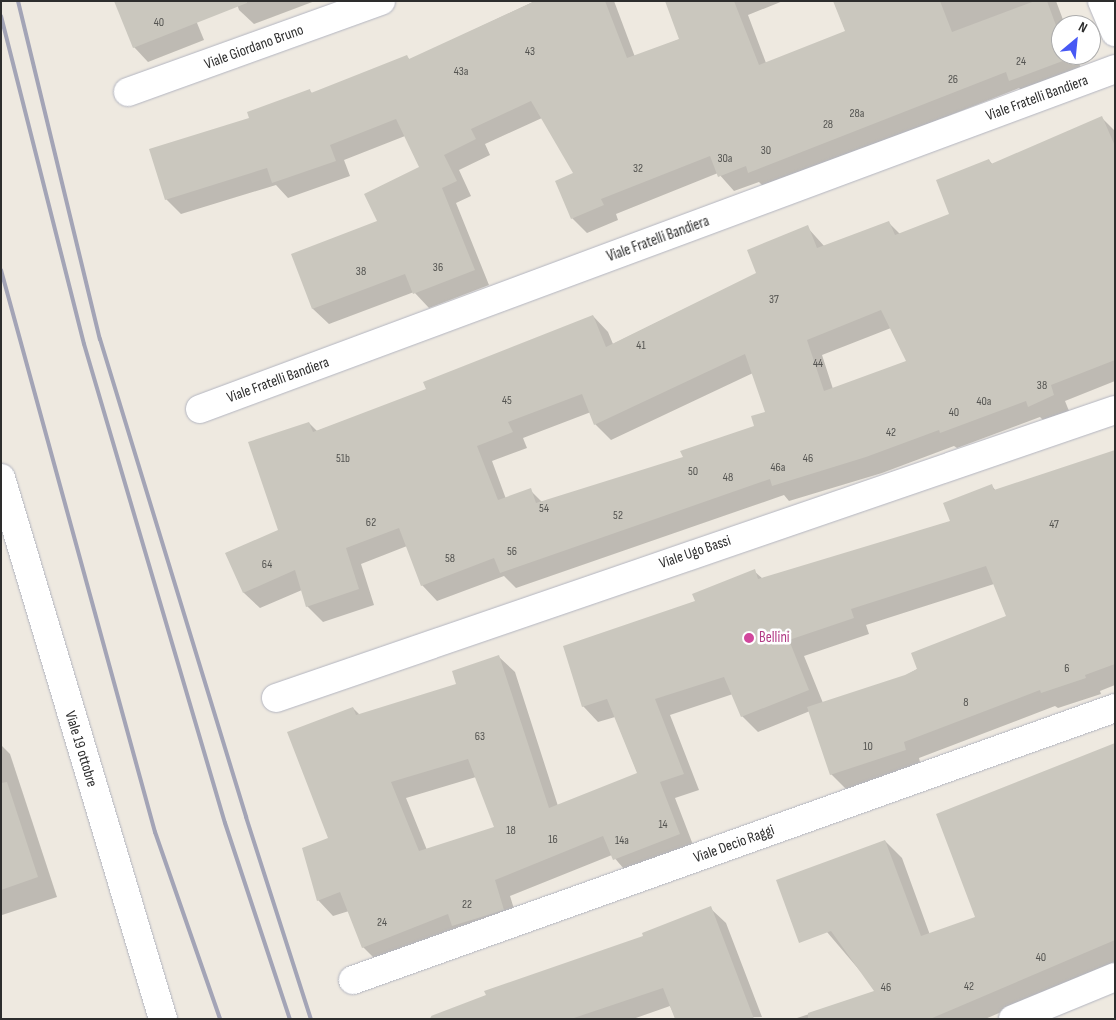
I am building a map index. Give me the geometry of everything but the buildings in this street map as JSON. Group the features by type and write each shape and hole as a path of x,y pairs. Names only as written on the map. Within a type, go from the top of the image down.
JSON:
{"street":[{"name":"Viale Giordano Bruno","path":"128,92 381,1"},
{"path":"1102,1 1115,32"},
{"name":"Viale Fratelli Bandiera","path":"200,408 1115,69"},
{"name":"Viale Ugo Bassi","path":"276,698 898,481 1115,410"},
{"name":"Viale 19 ottobre","path":"1,478 163,1019"},
{"name":"Viale Decio Raggi","path":"353,980 1115,708"},
{"path":"1013,1019 1115,977"}],"railway":[{"path":"18,1 100,339 246,817 311,1019"},
{"path":"1,16 84,344 225,823 290,1019"},
{"path":"1,270 155,832 220,1019"}],"place":[{"name":"Bellini","path":"749,638"}]}
